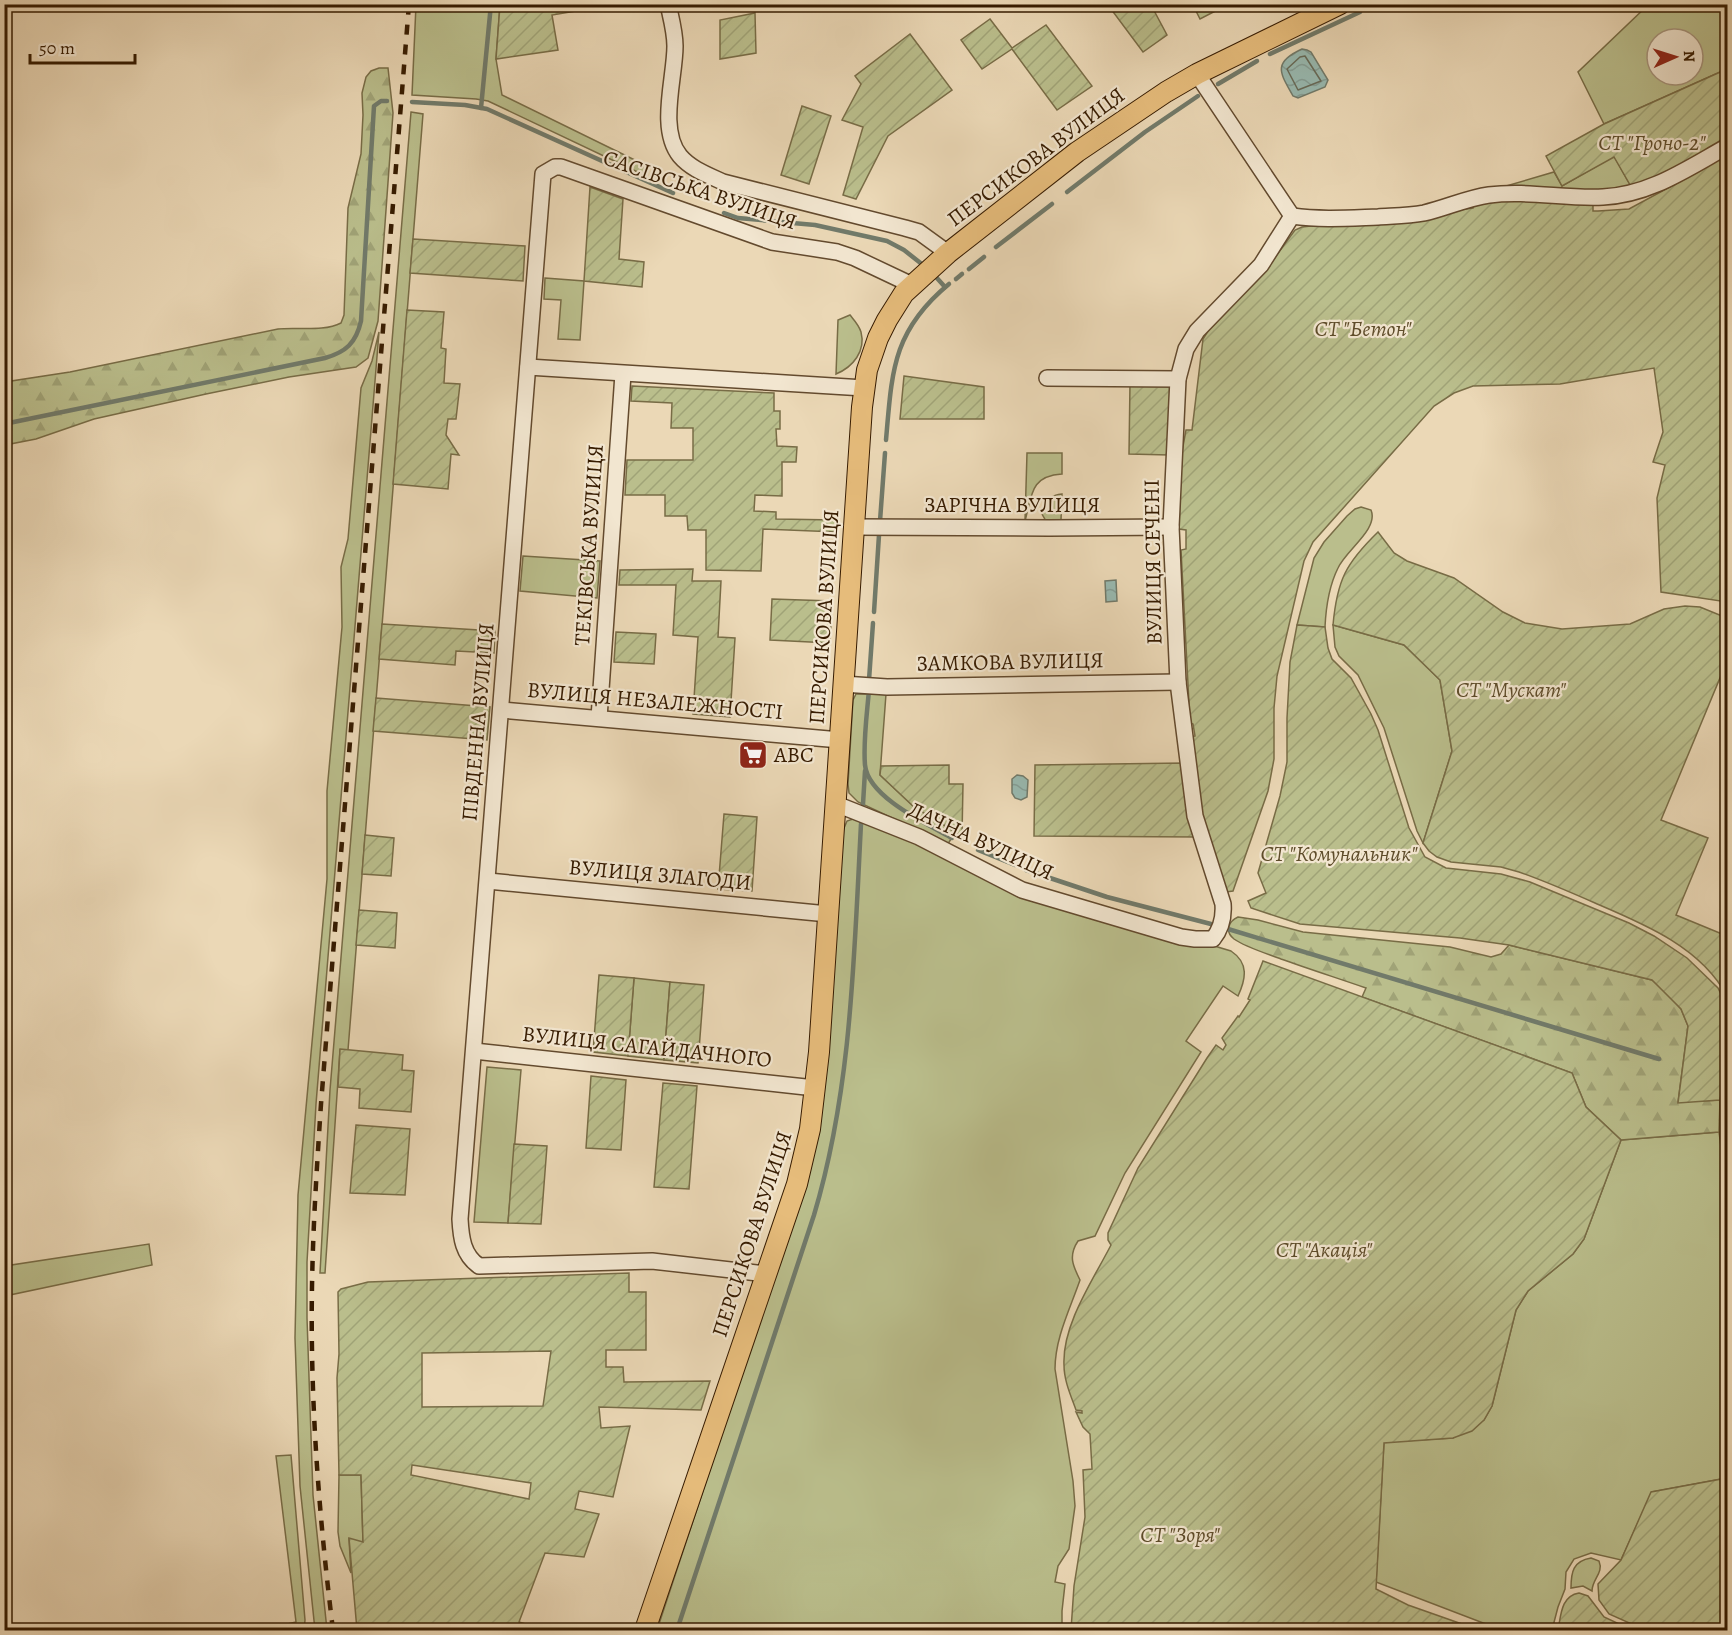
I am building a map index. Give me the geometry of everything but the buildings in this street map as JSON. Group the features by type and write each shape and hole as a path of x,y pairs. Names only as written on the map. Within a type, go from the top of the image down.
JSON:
{"main road":[{"name":"ПЕРСИКОВА ВУЛИЦЯ","path":"645,1630 803,1164 815,1088 866,379 878,338 887,320 912,285 948,253 1077,152 1156,98 1197,74 1340,4"}],"street":[{"path":"668,4 675,45 669,126 678,154 687,163 700,172 723,182 912,230 931,240 948,253"},
{"path":"1197,74 1292,216 1324,219 1409,215 1436,210 1479,196 1508,193 1594,197 1623,195 1660,184 1728,146"},
{"name":"САСІВСЬКА ВУЛИЦЯ","path":"543,174 555,167 561,167 772,242 837,252 855,258 912,285"},
{"name":"ПІВДЕННА ВУЛИЦЯ","path":"543,174 488,881 459,1219 464,1247 470,1260 479,1266 652,1261 766,1274"},
{"name":"ВУЛИЦЯ СЕЧЕНІ","path":"1213,939 1218,933 1223,918 1223,904 1195,816 1178,682 1171,527 1178,379 1186,349 1197,331 1261,265 1292,216"},
{"path":"528,367 838,387 866,379"},
{"name":"ТЕКІВСЬКА ВУЛИЦЯ","path":"599,718 623,374"},
{"path":"1047,378 1178,379"},
{"name":"ЗАРІЧНА ВУЛИЦЯ","path":"854,527 1171,527"},
{"name":"ЗАМКОВА ВУЛИЦЯ","path":"843,684 887,687 1178,682"},
{"name":"ВУЛИЦЯ НЕЗАЛЕЖНОСТІ","path":"501,710 840,740"},
{"name":"ДАЧНА ВУЛИЦЯ","path":"836,804 904,830 1022,890 1181,937 1213,939"},
{"name":"ВУЛИЦЯ ЗЛАГОДИ","path":"488,881 828,914"},
{"name":"ВУЛИЦЯ САГАЙДАЧНОГО","path":"474,1052 815,1088"}],"green space":[{"path":"611,4 552,15 558,50 496,59 500,5"},
{"path":"416,5 500,5 496,59 502,95 647,166 646,176 488,101 412,95"},
{"path":"1108,5 1151,5 1167,35 1143,52"},
{"path":"1193,5 1227,5 1200,19"},
{"path":"1648,5 1727,5 1727,69 1705,79 1705,27 1645,27 1645,87 1687,87 1604,124 1578,72"},
{"path":"755,13 756,53 720,59 720,20"},
{"path":"990,19 1012,48 1046,25 1092,86 1057,110 1012,49 982,69 961,40"},
{"path":"910,34 952,90 888,136 856,199 843,195 863,127 842,120 861,84 855,76"},
{"path":"388,68 393,113 378,321 368,358 356,367 289,377 206,394 94,419 36,439 5,445 5,382 70,372 278,329 319,328 341,323 344,315 348,208 361,154 362,93 366,77 371,71"},
{"name":"СТ \"Гроно-2\"","path":"1727,69 1727,143 1633,190 1614,157 1562,186 1546,156 1604,124 1687,87 1705,87 1705,79"},
{"path":"802,106 831,116 809,184 781,175"},
{"path":"411,112 423,114 348,1050 340,1050 325,1273 320,1273 330,1090"},
{"name":"СТ \"Бетон\"","path":"1727,151 1727,602 1661,592 1657,498 1665,465 1653,462 1663,432 1654,368 1560,384 1473,386 1454,393 1434,406 1313,542 1304,561 1277,676 1274,708 1274,759 1268,791 1233,891 1226,892 1204,826 1191,737 1195,736 1193,724 1190,723 1181,550 1186,549 1186,530 1179,529 1181,457 1186,430 1192,430 1203,339 1208,331 1268,267 1295,230 1302,227 1473,208 1473,203 1487,200 1593,203 1593,211 1629,209 1683,180 1681,175"},
{"path":"1614,156 1633,190 1489,191 1554,172 1562,186"},
{"path":"590,187 623,199 619,259 644,262 642,287 584,281"},
{"path":"413,239 525,246 523,281 410,273"},
{"path":"545,278 584,281 580,340 558,339 561,300 544,299"},
{"path":"407,310 444,312 441,348 446,349 444,383 460,384 456,419 448,419 446,435 459,455 451,454 448,489 393,484"},
{"path":"850,315 860,329 862,346 853,363 836,374 838,320"},
{"path":"379,332 316,1104 307,1262 313,1495 327,1630 315,1630 300,1486 295,1338 298,1195 327,879 327,791 342,627 341,567 348,539 361,388 372,361"},
{"path":"904,376 984,387 984,419 900,419"},
{"path":"1130,383 1173,383 1169,455 1129,454"},
{"path":"632,386 774,393 774,411 780,411 780,429 776,429 777,446 797,447 796,462 782,462 782,496 755,495 754,511 776,512 776,519 837,520 837,532 763,529 761,571 706,570 706,530 688,530 687,516 665,516 665,495 625,495 627,460 693,460 693,428 671,428 672,403 631,401"},
{"path":"1027,453 1062,453 1062,474 1044,479 1034,488 1025,521"},
{"path":"1062,494 1061,520 1046,521 1042,514 1044,506 1054,496"},
{"path":"1361,507 1371,510 1370,525 1342,561 1335,575 1328,596 1325,627 1297,625 1314,558 1324,542 1347,516"},
{"name":"СТ \"Мускат\"","path":"1378,532 1394,553 1407,561 1454,578 1503,612 1525,623 1562,629 1630,624 1664,609 1685,606 1700,607 1727,618 1727,661 1661,820 1708,838 1676,915 1727,936 1727,996 1716,979 1687,951 1670,939 1633,920 1519,872 1501,867 1451,862 1429,851 1423,843 1452,751 1440,680 1404,645 1333,625 1337,596 1345,573 1358,553"},
{"path":"523,556 600,561 597,598 520,591"},
{"path":"693,569 692,581 721,581 718,637 735,638 730,717 693,714 698,637 673,635 676,585 619,585 620,570"},
{"path":"772,599 832,601 830,643 770,640"},
{"path":"382,624 495,631 494,653 456,651 455,665 379,659"},
{"name":"СТ \"Комунальник\"","path":"1297,625 1325,627 1332,659 1351,678 1378,730 1409,828 1425,857 1446,868 1501,874 1530,882 1629,923 1687,958 1718,988 1727,1007 1727,1056 1720,1100 1678,1103 1688,1026 1681,1009 1652,980 1509,945 1460,938 1300,924 1251,908 1248,901 1266,893 1258,873 1280,796 1287,762 1290,662"},
{"path":"1333,625 1404,645 1440,680 1452,751 1423,843 1417,831 1384,728 1358,675 1339,656 1335,647"},
{"path":"616,632 656,634 654,664 614,662"},
{"path":"856,694 886,694 880,775 914,807 955,832 948,844 858,802 849,793 853,700"},
{"path":"376,698 490,707 487,740 373,731"},
{"path":"1184,763 1197,837 1034,836 1035,765"},
{"path":"949,765 949,784 963,784 962,836 914,807 880,775 881,766"},
{"path":"724,814 757,817 752,891 718,889"},
{"path":"856,818 894,831 990,879 1231,951 1243,966 1243,983 1238,996 1223,986 1186,1041 1201,1052 1125,1173 1095,1236 1078,1241 1073,1251 1074,1265 1080,1280 1060,1335 1055,1369 1075,1506 1069,1549 1058,1566 1055,1582 1065,1584 1062,1630 657,1630 795,1212 842,833 847,821"},
{"path":"365,835 394,838 391,876 362,874"},
{"path":"359,910 397,913 395,948 356,945"},
{"path":"1238,917 1303,932 1450,947 1491,957 1501,954 1509,945 1652,980 1681,1009 1688,1026 1678,1102 1720,1100 1719,1132 1621,1140 1586,1107 1572,1073 1362,997 1366,988 1244,945 1234,939 1228,930 1232,921"},
{"name":"СТ \"Акація\"","path":"1263,961 1572,1073 1586,1107 1621,1140 1584,1239 1573,1254 1528,1291 1516,1310 1492,1406 1484,1420 1472,1431 1453,1438 1384,1443 1376,1589 1408,1605 1479,1630 1071,1630 1074,1586 1085,1517 1083,1470 1092,1469 1090,1434 1083,1427 1076,1412 1082,1413 1082,1411 1076,1410 1065,1377 1065,1350 1068,1334 1080,1303 1111,1245 1108,1233 1138,1168 1216,1045 1223,1050 1226,1045 1222,1038 1250,1000 1248,999"},
{"path":"599,975 634,978 628,1056 593,1052"},
{"path":"634,978 670,982 664,1060 628,1056"},
{"path":"670,982 704,985 698,1063 664,1060"},
{"path":"340,1049 403,1055 402,1070 414,1071 411,1112 359,1108 360,1089 338,1087"},
{"path":"487,1067 521,1070 508,1223 474,1222"},
{"path":"591,1076 626,1080 621,1150 586,1148"},
{"path":"663,1083 697,1086 689,1189 654,1187"},
{"path":"356,1125 410,1129 405,1195 350,1193"},
{"path":"1719,1132 1728,1199 1727,1478 1652,1492 1621,1560 1591,1553 1574,1559 1566,1572 1565,1589 1552,1630 1509,1630 1491,1626 1376,1582 1384,1442 1453,1438 1484,1420 1492,1406 1516,1310 1528,1291 1573,1254 1584,1239 1621,1140"},
{"path":"514,1144 547,1146 541,1224 508,1223"},
{"path":"149,1244 152,1265 5,1296 5,1266"},
{"path":"629,1273 629,1292 646,1292 646,1350 606,1350 606,1367 623,1367 624,1382 710,1381 701,1410 599,1407 601,1428 630,1426 613,1497 579,1491 575,1509 599,1514 584,1557 545,1553 519,1622 545,1630 357,1630 349,1538 363,1542 361,1475 339,1475 338,1292 341,1289 368,1282","holes":["551,1351 543,1406 422,1407 422,1353","412,1465 531,1483 529,1499 411,1475"]},
{"path":"291,1455 304,1630 288,1630 287,1624 296,1622 276,1456"},
{"path":"339,1475 361,1475 363,1543 349,1539 351,1573 340,1546 338,1532"},
{"path":"1727,1478 1727,1630 1645,1630 1609,1614 1599,1600 1598,1584 1621,1560 1651,1492"},
{"path":"1591,1558 1599,1561 1600,1565 1592,1591 1583,1586 1571,1588 1574,1568 1585,1559"},
{"path":"1579,1593 1588,1596 1604,1617 1632,1630 1558,1630 1565,1602"}],"water":[{"path":"1302,49 1311,52 1328,80 1325,87 1298,98 1293,96 1281,70 1286,59"},
{"path":"1116,580 1117,601 1106,602 1105,581"},
{"path":"1017,775 1028,780 1027,797 1021,800 1015,798 1012,793 1012,779"}],"waterway":[{"path":"481,108 491,4"},
{"path":"1270,54 1360,12"},
{"path":"1218,84 1257,61"},
{"path":"1067,192 1145,132 1198,96"},
{"path":"4,424 325,358 349,346 361,321 374,106 381,101 387,101"},
{"path":"412,102 465,105 487,109 673,193"},
{"path":"996,247 1052,204"},
{"path":"724,213 738,218 815,225 887,241 904,250 923,265"},
{"path":"969,269 984,257"},
{"path":"956,279 962,274"},
{"path":"936,277 945,287"},
{"path":"886,440 890,394 898,354 916,319 930,301 949,284"},
{"path":"880,521 885,453"},
{"path":"874,612 879,535"},
{"path":"869,680 873,623"},
{"path":"869,690 864,747 865,765 869,777 876,788 900,808 952,838"},
{"path":"863,804 865,771"},
{"path":"677,1630 814,1215 827,1167 844,1070 849,1021 861,824"},
{"path":"978,850 1015,865"},
{"path":"1026,870 1107,897 1211,924"},
{"path":"1228,929 1659,1059"}],"railway":[{"path":"333,1630 314,1416 312,1329 314,1218 321,1104 409,4"}],"place":[{"name":"ABC","path":"753,755"}],"park label":[{"name":"СТ \"Зоря\"","path":"1180,1535"}]}
